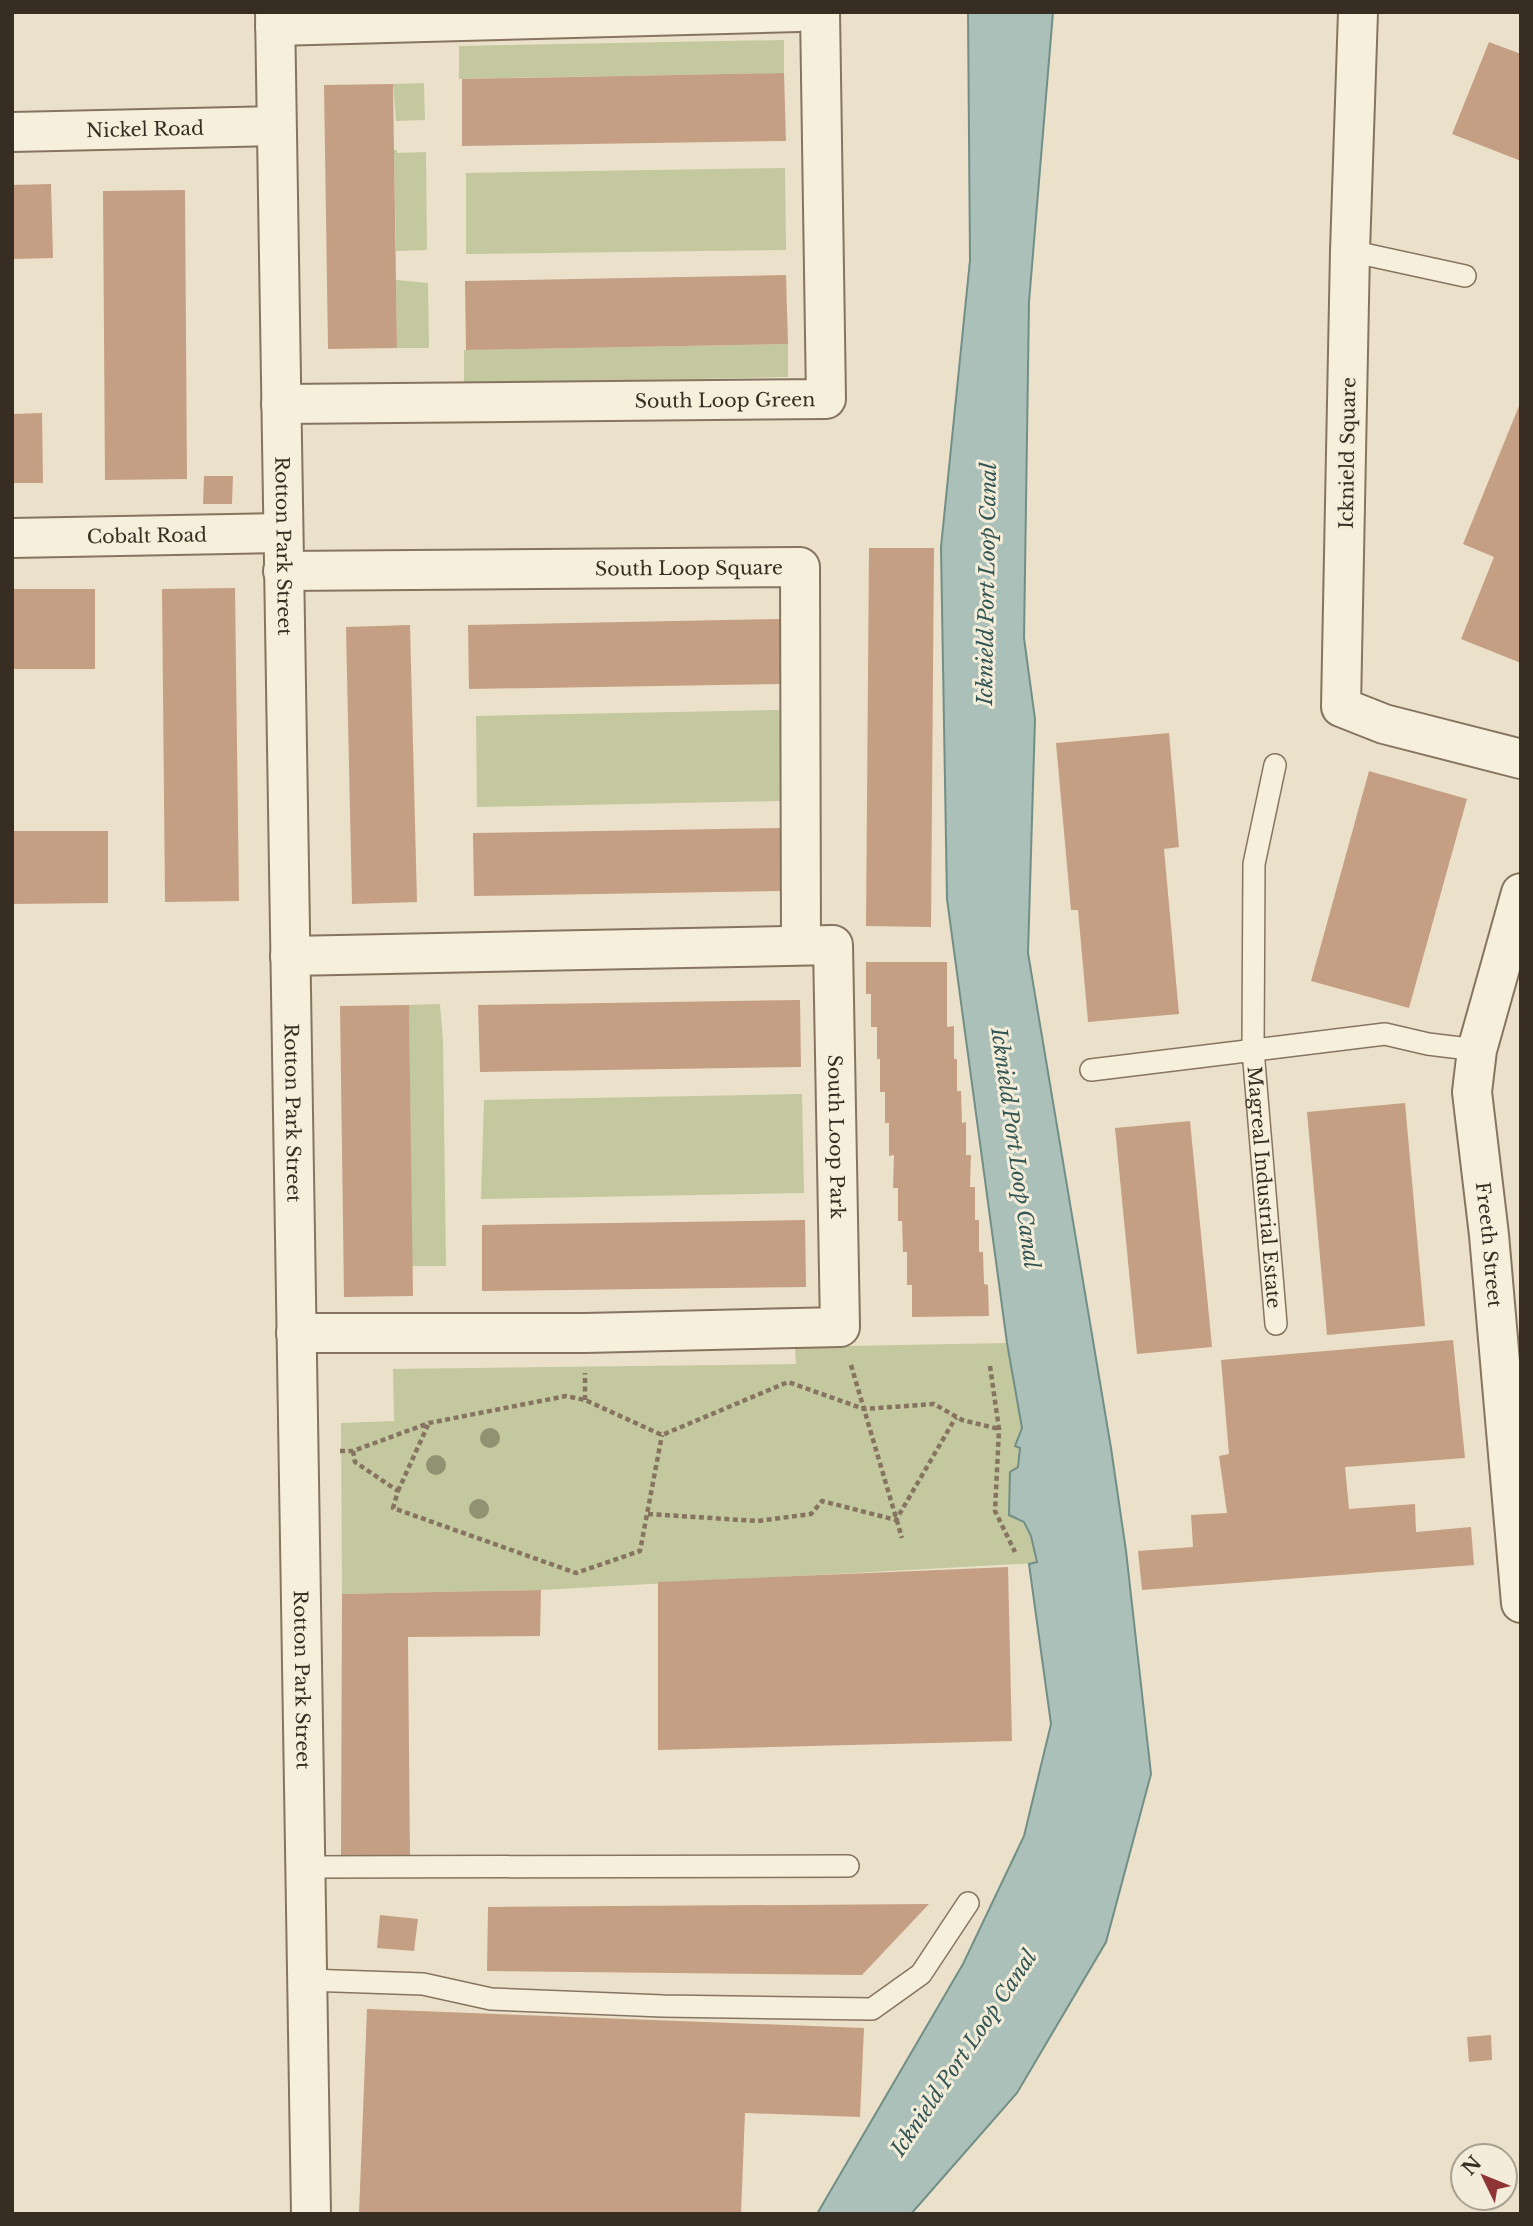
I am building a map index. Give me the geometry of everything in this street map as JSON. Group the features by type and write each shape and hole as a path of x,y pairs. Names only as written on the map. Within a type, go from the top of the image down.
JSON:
{"street":[{"path":"275,19 798,12"},
{"name":"South Loop Green","path":"281,404 826,399 820,12"},
{"name":"Icknield Square","path":"1358,12 1350,251 1341,706 1384,724 1521,759"},
{"name":"Rotton Park Street","path":"275,19 311,2214"},
{"name":"Nickel Road","path":"12,132 276,126"},
{"name":"Cobalt Road","path":"12,538 283,533"},
{"name":"South Loop Square","path":"284,571 800,567 802,945"},
{"name":"Freeth Street","path":"1521,893 1477,1050 1472,1092 1489,1235 1521,1604"},
{"name":"South Loop Park","path":"290,956 833,945 840,1327 585,1333 296,1333"}],"lane":[{"path":"1350,251 1465,276"},
{"name":"Magreal Industrial Estate","path":"1275,765 1254,864 1253,1050 1276,1324"},
{"name":"Magreal Industrial Estate","path":"1091,1070 1385,1034 1428,1044 1477,1050"},
{"path":"305,1867 848,1866"},
{"path":"307,1980 423,1984 491,1999 663,2006 872,2009 920,1974 968,1902"}],"path":[{"path":"990,1366 999,1429 995,1511 1015,1552"},
{"path":"298,1450 354,1451 429,1423 566,1395 662,1435 788,1382 864,1409 934,1404 956,1417 999,1429"},
{"path":"864,1409 902,1538"},
{"path":"896,1520 956,1417"},
{"path":"429,1423 393,1508 576,1573 640,1551 662,1435"},
{"path":"354,1451 355,1462 398,1491"},
{"path":"648,1514 758,1521 811,1514 822,1501 896,1520"}],"green space":[{"path":"784,40 784,73 459,79 459,46"},
{"path":"424,83 425,120 396,121 393,84"},
{"path":"394,150 397,150 397,153 426,152 427,250 396,251"},
{"path":"785,168 786,250 466,254 466,173"},
{"path":"396,280 428,283 429,348 397,348"},
{"path":"788,344 788,377 464,384 464,350"},
{"path":"779,710 783,801 477,807 476,716"},
{"path":"440,1004 443,1041 446,1266 412,1266 409,1005"},
{"path":"802,1094 804,1193 481,1199 484,1100"},
{"path":"1007,1343 1022,1428 1015,1446 1020,1447 1015,1516 1028,1531 1037,1563 541,1590 342,1594 341,1423 394,1421 393,1369 796,1364 795,1347"}],"water":[{"name":"Icknield Port Loop Canal","path":"968,12 1053,12 1029,302 1024,638 1035,719 1028,953 1111,1448 1126,1551 1151,1774 1106,1942 1017,2093 911,2214 817,2214 963,1964 1024,1836 1051,1724 1029,1564 1037,1562 1031,1536 1024,1522 1009,1515 1010,1472 1018,1467 1020,1448 1015,1446 1022,1428 1007,1343 947,899 941,547 970,260"}],"building":[{"path":"1489,42 1521,54 1521,161 1452,134"},
{"path":"784,73 786,141 462,146 462,79"},
{"path":"393,84 397,348 328,349 324,85"},
{"path":"51,184 53,258 12,259 12,185"},
{"path":"185,190 187,479 105,480 103,191"},
{"path":"786,275 788,344 466,350 465,281"},
{"path":"1521,401 1521,663 1461,639 1494,557 1463,544"},
{"path":"42,413 43,483 12,483 12,414"},
{"path":"204,476 233,476 232,504 203,504"},
{"path":"869,548 934,548 931,927 866,926"},
{"path":"235,588 239,901 165,902 162,589"},
{"path":"12,589 95,589 95,669 12,669"},
{"path":"781,619 781,684 469,689 468,625"},
{"path":"410,625 417,902 352,904 346,627"},
{"path":"1169,733 1179,847 1164,849 1179,1014 1088,1022 1078,910 1071,910 1056,743"},
{"path":"1369,771 1467,799 1409,1008 1311,981"},
{"path":"783,828 784,891 474,896 473,833"},
{"path":"12,831 108,831 108,903 12,904"},
{"path":"866,962 947,962 947,1027 954,1026 957,1091 961,1091 962,1123 966,1122 966,1155 971,1155 970,1187 975,1187 975,1220 979,1220 979,1252 983,1252 989,1316 912,1317 912,1285 907,1285 907,1252 903,1252 902,1221 898,1221 898,1188 893,1188 894,1155 889,1156 885,1092 880,1092 877,1027 871,1027 871,994 866,994"},
{"path":"800,1000 801,1067 480,1072 478,1005"},
{"path":"409,1005 413,1296 344,1297 340,1006"},
{"path":"1405,1103 1425,1326 1327,1335 1307,1112"},
{"path":"1190,1121 1212,1347 1137,1354 1115,1128"},
{"path":"805,1220 806,1287 482,1291 482,1225"},
{"path":"1453,1340 1465,1458 1345,1467 1349,1509 1415,1504 1416,1532 1471,1527 1474,1565 1142,1590 1138,1551 1193,1547 1191,1515 1227,1513 1219,1456 1229,1454 1221,1360"},
{"path":"1008,1567 1012,1741 658,1750 658,1582"},
{"path":"541,1590 540,1636 408,1637 410,1856 341,1856 342,1594"},
{"path":"929,1904 862,1975 487,1971 488,1907"},
{"path":"380,1915 418,1919 414,1951 377,1948"},
{"path":"367,2009 864,2028 860,2117 745,2113 741,2214 359,2214"},
{"path":"1491,2035 1492,2060 1469,2062 1467,2037"}]}
